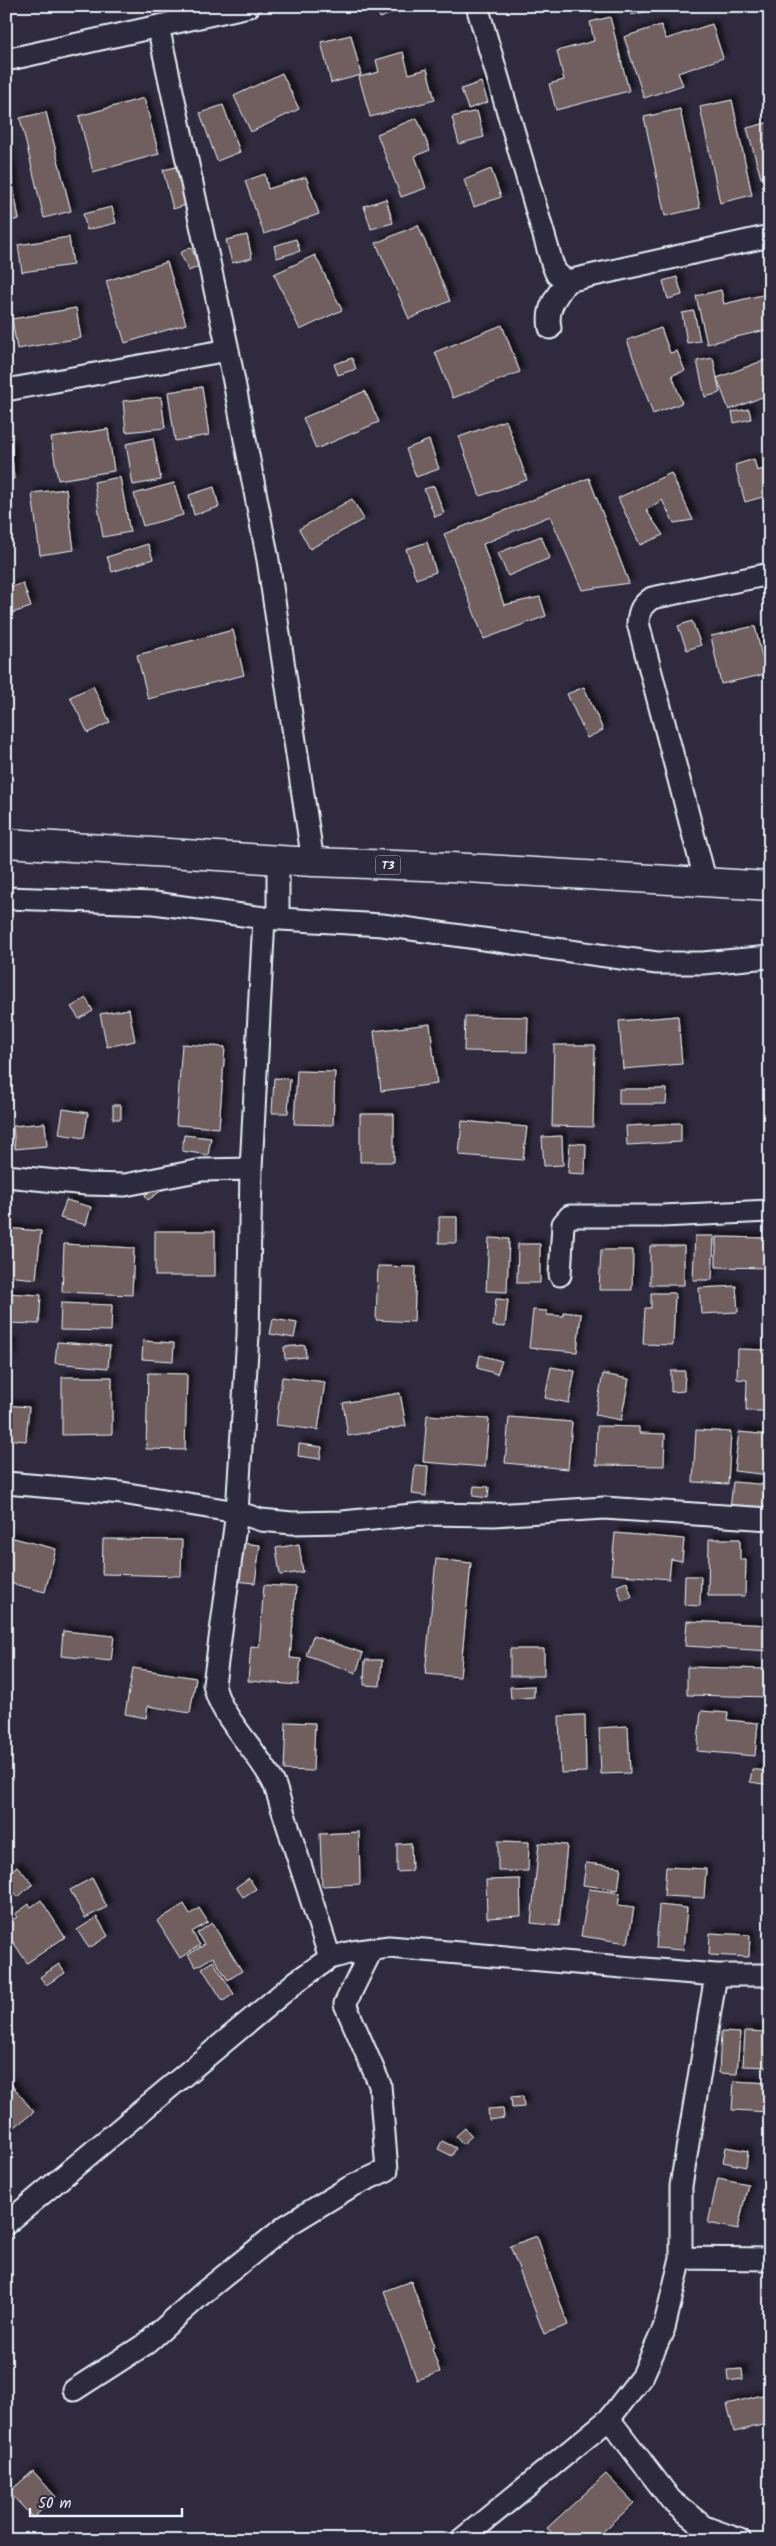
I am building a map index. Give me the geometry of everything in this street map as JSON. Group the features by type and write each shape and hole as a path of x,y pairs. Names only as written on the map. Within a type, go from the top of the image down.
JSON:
{"highway":[{"name":"T3","path":"6,843 313,862 451,867 770,886"}],"street":[{"path":"6,60 249,6"},
{"path":"477,6 552,263 556,273 567,281"},
{"path":"158,26 228,350 268,560 313,862"},
{"path":"550,328 548,316 552,301 567,281 770,236"},
{"path":"6,390 228,350"},
{"path":"706,883 638,623 639,612 643,604 652,598 770,574"},
{"path":"278,860 270,919 251,1169 248,1335 237,1512 214,1684 216,1697 262,1761 275,1786 330,1958"},
{"path":"6,898 154,903 270,919 382,925 657,963 704,963 770,957"},
{"path":"6,1176 86,1184 125,1185 202,1170 251,1169"},
{"path":"560,1275 563,1224 570,1216 678,1216 770,1211"},
{"path":"6,1483 122,1493 237,1512 261,1520 292,1523 342,1522 422,1514 494,1515 604,1508 770,1519"},
{"path":"6,2224 297,1981 330,1958 389,1947 716,1974 770,1975"},
{"path":"74,2390 147,2343 286,2226 350,2187 387,2170 380,2084 345,2004 372,1949"},
{"path":"460,2540 609,2419 643,2375 650,2360 664,2328 681,2258 681,2186 716,1974"},
{"path":"681,2258 770,2259"},
{"path":"609,2419 671,2500 704,2527 740,2540"}],"building":[{"path":"387,6 399,6 400,10 380,18 377,10"},
{"path":"630,6 657,6 657,9 631,15"},
{"path":"610,17 629,91 556,110 549,84 564,80 557,51 594,41 590,22"},
{"path":"712,24 723,58 678,73 683,85 644,98 624,37 661,25 666,39"},
{"path":"351,35 361,75 331,83 321,42"},
{"path":"403,52 409,74 427,69 435,100 370,117 359,77 379,72 376,60"},
{"path":"282,73 299,109 251,132 234,96"},
{"path":"481,82 488,102 468,109 461,89"},
{"path":"144,98 159,154 93,172 79,116"},
{"path":"732,100 752,195 720,203 700,107"},
{"path":"223,105 240,152 217,161 200,113"},
{"path":"680,109 700,208 665,216 644,117"},
{"path":"477,111 484,137 459,144 452,117"},
{"path":"46,112 71,211 44,218 20,118"},
{"path":"417,118 430,150 415,156 426,188 401,197 377,134"},
{"path":"770,122 770,175 761,178 747,128"},
{"path":"6,145 19,219 6,222"},
{"path":"176,167 186,205 173,209 163,170"},
{"path":"491,169 501,197 474,207 464,180"},
{"path":"265,174 268,189 306,177 319,214 264,234 245,181"},
{"path":"386,199 393,223 371,229 364,206"},
{"path":"112,207 116,223 87,230 83,214"},
{"path":"418,225 450,301 409,319 376,243"},
{"path":"247,235 252,258 232,263 226,240"},
{"path":"69,237 73,265 22,272 18,245"},
{"path":"296,239 300,251 277,258 274,246"},
{"path":"191,247 199,266 189,271 180,253"},
{"path":"315,255 342,310 300,330 274,274"},
{"path":"167,262 186,324 125,343 106,281"},
{"path":"677,277 682,295 668,299 663,281"},
{"path":"721,290 724,304 762,295 770,329 707,344 696,296"},
{"path":"76,308 81,338 17,349 12,319"},
{"path":"694,311 700,341 687,343 682,313"},
{"path":"502,325 520,372 453,398 435,352"},
{"path":"661,328 670,353 677,351 685,371 672,375 682,403 653,414 627,340"},
{"path":"352,358 356,369 338,375 334,364"},
{"path":"713,358 720,393 705,397 697,361"},
{"path":"770,358 770,394 729,410 717,378"},
{"path":"202,387 209,435 175,441 168,392"},
{"path":"365,391 379,422 316,449 303,418"},
{"path":"161,397 165,428 126,432 123,401"},
{"path":"749,409 751,419 734,423 732,412"},
{"path":"506,420 527,480 480,496 459,437"},
{"path":"108,429 114,471 58,480 51,438"},
{"path":"153,438 161,480 133,485 126,444"},
{"path":"429,440 439,469 416,477 406,449"},
{"path":"11,444 14,479 6,480 6,445"},
{"path":"754,459 757,471 770,467 770,495 745,502 735,465"},
{"path":"671,473 693,520 674,523 662,500 646,510 663,535 640,545 618,498"},
{"path":"120,477 130,532 103,537 94,482"},
{"path":"589,478 629,583 582,590 550,516 483,544 504,605 540,597 546,616 484,639 444,534"},
{"path":"174,483 183,515 143,526 134,494"},
{"path":"434,486 444,513 435,517 424,489"},
{"path":"214,487 219,507 194,515 189,495"},
{"path":"66,489 74,550 40,555 32,493"},
{"path":"352,499 364,519 310,549 299,529"},
{"path":"541,536 550,558 508,576 498,553"},
{"path":"427,542 436,572 416,579 406,549"},
{"path":"148,544 153,559 112,572 107,557"},
{"path":"23,583 31,607 9,614 6,605 6,589"},
{"path":"692,621 701,645 687,650 678,626"},
{"path":"755,626 766,674 721,684 711,636"},
{"path":"233,630 244,675 148,699 137,655"},
{"path":"93,686 110,722 88,733 70,697"},
{"path":"584,687 603,730 587,738 567,694"},
{"path":"86,998 93,1011 79,1019 71,1007"},
{"path":"129,1009 135,1041 107,1047 100,1014"},
{"path":"465,1016 528,1017 527,1052 464,1051"},
{"path":"678,1016 682,1064 623,1069 619,1021"},
{"path":"430,1024 437,1084 381,1091 374,1031"},
{"path":"182,1044 225,1047 219,1128 176,1125"},
{"path":"554,1045 595,1045 593,1127 552,1126"},
{"path":"297,1071 335,1072 333,1125 294,1124"},
{"path":"274,1078 290,1079 288,1113 272,1113"},
{"path":"619,1089 667,1089 666,1104 619,1104"},
{"path":"113,1105 121,1105 121,1119 113,1119"},
{"path":"63,1109 88,1113 84,1138 59,1134"},
{"path":"360,1114 394,1114 394,1162 360,1162"},
{"path":"462,1121 527,1127 523,1160 459,1155"},
{"path":"45,1123 47,1146 15,1149 13,1126"},
{"path":"681,1123 681,1142 627,1145 626,1126"},
{"path":"184,1135 211,1138 208,1155 182,1151"},
{"path":"562,1136 563,1165 544,1166 542,1137"},
{"path":"570,1143 586,1144 585,1174 568,1173"},
{"path":"161,1183 165,1188 148,1200 145,1195"},
{"path":"66,1200 91,1207 86,1225 60,1218"},
{"path":"439,1217 457,1217 457,1243 439,1243"},
{"path":"6,1228 41,1231 36,1279 6,1276"},
{"path":"155,1231 215,1231 215,1276 155,1276"},
{"path":"695,1236 714,1236 712,1280 693,1280"},
{"path":"716,1237 770,1238 770,1268 716,1267"},
{"path":"489,1238 509,1239 507,1292 486,1291"},
{"path":"64,1244 134,1248 132,1295 62,1292"},
{"path":"518,1244 540,1244 540,1283 517,1283"},
{"path":"650,1246 684,1246 684,1285 650,1285"},
{"path":"601,1250 633,1250 632,1290 599,1290"},
{"path":"378,1266 416,1267 414,1322 376,1320"},
{"path":"736,1286 738,1312 701,1314 699,1288"},
{"path":"6,1293 41,1295 39,1324 6,1323"},
{"path":"651,1293 675,1293 673,1345 643,1344 645,1308 651,1308"},
{"path":"496,1299 508,1300 505,1327 493,1326"},
{"path":"61,1303 112,1305 111,1331 60,1330"},
{"path":"533,1310 547,1311 547,1315 563,1316 563,1312 581,1314 577,1352 529,1348"},
{"path":"273,1319 297,1323 294,1338 270,1334"},
{"path":"143,1341 174,1343 173,1361 142,1359"},
{"path":"57,1342 110,1346 108,1368 55,1363"},
{"path":"6,1343 12,1343 12,1359 6,1359"},
{"path":"305,1345 306,1357 285,1359 284,1347"},
{"path":"738,1349 770,1350 770,1411 746,1411 747,1380 737,1379"},
{"path":"480,1355 502,1361 497,1374 477,1368"},
{"path":"551,1367 575,1371 569,1403 545,1398"},
{"path":"671,1371 685,1371 684,1391 671,1392"},
{"path":"148,1373 187,1374 185,1450 146,1449"},
{"path":"603,1374 629,1379 621,1420 595,1415"},
{"path":"62,1377 112,1377 112,1434 62,1435"},
{"path":"282,1377 325,1382 318,1430 276,1425"},
{"path":"400,1393 406,1426 348,1436 343,1403"},
{"path":"6,1405 29,1407 26,1441 6,1439"},
{"path":"427,1415 489,1419 485,1467 423,1462"},
{"path":"509,1417 572,1422 568,1469 505,1463"},
{"path":"597,1426 639,1427 639,1433 665,1434 664,1466 596,1465"},
{"path":"696,1430 731,1432 728,1484 693,1482"},
{"path":"739,1432 770,1435 770,1475 734,1471"},
{"path":"299,1444 322,1447 320,1459 298,1456"},
{"path":"415,1465 428,1466 426,1496 412,1494"},
{"path":"733,1482 770,1485 770,1513 730,1510"},
{"path":"474,1486 489,1487 488,1498 473,1496"},
{"path":"615,1533 684,1539 682,1561 671,1559 669,1579 611,1574"},
{"path":"6,1536 56,1549 45,1592 6,1582"},
{"path":"103,1539 182,1540 181,1576 102,1574"},
{"path":"709,1539 740,1539 740,1560 746,1560 745,1596 708,1596"},
{"path":"240,1543 260,1545 255,1583 235,1581"},
{"path":"299,1544 303,1572 280,1575 276,1548"},
{"path":"436,1559 471,1563 460,1677 425,1674"},
{"path":"685,1576 701,1576 700,1606 684,1605"},
{"path":"627,1582 632,1597 622,1601 617,1586"},
{"path":"264,1585 296,1587 290,1658 301,1659 298,1685 248,1681 251,1646 259,1647"},
{"path":"687,1621 770,1625 770,1651 685,1646"},
{"path":"63,1631 114,1636 111,1661 61,1656"},
{"path":"313,1636 363,1653 356,1673 306,1655"},
{"path":"510,1649 544,1649 544,1676 510,1676"},
{"path":"365,1660 382,1660 380,1686 364,1685"},
{"path":"687,1667 770,1669 770,1697 687,1695"},
{"path":"133,1668 196,1678 190,1713 148,1706 146,1718 125,1714"},
{"path":"534,1686 534,1697 511,1699 510,1687"},
{"path":"701,1711 728,1713 727,1720 758,1723 755,1756 697,1751"},
{"path":"585,1715 586,1772 561,1773 559,1716"},
{"path":"286,1722 315,1723 313,1771 284,1770"},
{"path":"628,1726 630,1773 601,1774 599,1728"},
{"path":"752,1769 770,1772 770,1785 750,1782"},
{"path":"359,1832 360,1884 322,1886 320,1834"},
{"path":"498,1841 529,1842 528,1871 498,1871"},
{"path":"411,1843 412,1871 397,1872 397,1844"},
{"path":"539,1843 567,1845 559,1926 531,1923"},
{"path":"586,1863 621,1867 618,1890 583,1885"},
{"path":"17,1866 33,1884 18,1897 6,1883 6,1875"},
{"path":"666,1867 706,1869 704,1898 664,1896"},
{"path":"92,1878 107,1907 85,1918 70,1890"},
{"path":"249,1878 256,1889 243,1897 236,1887"},
{"path":"520,1879 521,1916 487,1918 486,1880"},
{"path":"589,1889 620,1893 618,1905 634,1907 628,1943 581,1936"},
{"path":"41,1900 65,1937 27,1963 6,1931 6,1924 17,1917 15,1914 29,1904 31,1907"},
{"path":"184,1904 190,1914 199,1908 208,1922 192,1932 200,1945 180,1958 157,1921"},
{"path":"659,1905 687,1908 683,1950 656,1948"},
{"path":"97,1917 108,1936 89,1948 77,1930"},
{"path":"212,1923 242,1971 228,1980 213,1957 196,1967 188,1955 204,1945 197,1933"},
{"path":"710,1933 750,1935 749,1957 709,1955"},
{"path":"213,1961 234,1994 223,2001 202,1968"},
{"path":"59,1964 65,1973 46,1985 40,1977"},
{"path":"745,2031 770,2032 770,2067 743,2066"},
{"path":"721,2032 740,2033 737,2074 719,2073"},
{"path":"734,2081 770,2083 770,2112 732,2110"},
{"path":"10,2083 34,2112 7,2133 6,2086"},
{"path":"523,2096 524,2107 512,2108 511,2097"},
{"path":"503,2108 504,2118 489,2120 488,2109"},
{"path":"465,2128 472,2136 463,2144 456,2136"},
{"path":"442,2141 456,2148 452,2156 438,2149"},
{"path":"726,2147 748,2151 746,2167 723,2162"},
{"path":"718,2178 748,2184 738,2229 708,2223"},
{"path":"537,2236 568,2325 544,2334 510,2246"},
{"path":"411,2281 435,2347 432,2348 440,2372 417,2380 384,2291"},
{"path":"742,2369 743,2379 728,2381 727,2370"},
{"path":"766,2394 770,2423 734,2432 727,2404"},
{"path":"33,2471 56,2497 33,2518 9,2492"},
{"path":"606,2474 634,2503 594,2540 558,2540 547,2528"}]}
